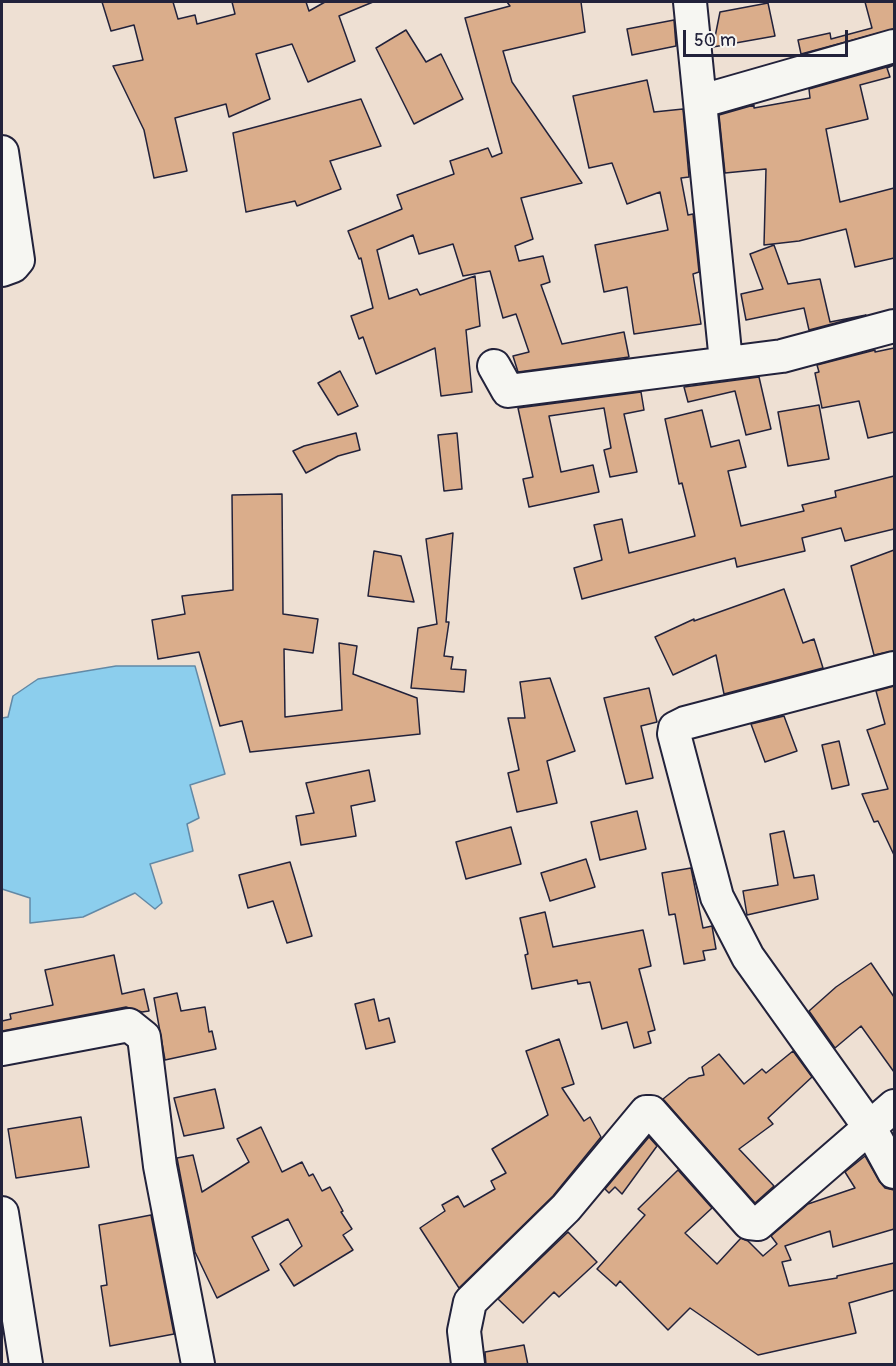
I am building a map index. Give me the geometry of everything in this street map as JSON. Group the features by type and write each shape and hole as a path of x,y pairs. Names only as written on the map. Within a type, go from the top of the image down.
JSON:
{"street":[{"path":"690,2 702,101 726,362"},
{"path":"702,101 894,46"},
{"path":"2,152 18,260 13,266 2,270"},
{"path":"494,366 508,391 782,356 894,326"},
{"path":"894,668 685,723 675,728 674,734 714,886 722,907 748,957 870,1128 894,1172"},
{"path":"2,1049 129,1025 144,1036 160,1166 198,1365"},
{"path":"468,1365 464,1331 470,1302 566,1208 646,1112 651,1112 749,1223 758,1224 894,1106"},
{"path":"2,1213 26,1365"}],"water":[{"path":"116,666 195,666 225,774 190,785 199,818 187,824 193,851 150,864 162,903 155,909 135,893 83,917 30,923 30,898 2,889 2,718 8,717 13,696 38,679"}],"building":[{"path":"102,2 173,2 178,19 195,15 197,24 235,14 232,2 306,2 309,11 325,2 373,2 339,16 355,61 308,82 292,44 256,54 270,99 229,117 226,104 175,118 187,171 154,178 144,130 113,66 143,60 134,25 111,31"},
{"path":"507,2 581,2 585,32 503,51 512,82 582,183 521,198 533,239 515,246 519,261 543,256 550,282 541,285 562,344 624,332 629,357 518,372 513,356 529,352 516,314 503,318 490,271 463,276 453,244 419,254 413,235 377,250 389,299 417,289 420,295 475,276 480,326 466,330 472,392 441,396 435,348 376,374 363,337 359,339 351,316 373,308 361,258 359,259 348,231 402,209 397,195 454,174 450,161 488,148 492,157 502,153 465,18 510,6"},
{"path":"865,2 894,2 894,29 801,54 798,40 830,33 831,39 872,28"},
{"path":"768,3 775,36 713,47 720,12"},
{"path":"674,20 676,46 632,55 627,29"},
{"path":"406,30 426,62 441,54 463,99 414,124 376,48"},
{"path":"894,65 887,68 890,77 860,85 868,119 826,129 840,202 894,188 894,258 855,267 846,229 799,241 764,245 766,169 725,173 719,115 754,105 754,108 810,98 809,89"},
{"path":"647,80 654,112 683,109 689,177 681,178 688,215 693,214 699,272 693,274 701,324 634,334 627,287 604,292 595,245 668,230 660,192 627,204 612,163 589,168 573,96"},
{"path":"361,99 381,146 330,161 341,189 297,206 295,201 246,212 233,133"},
{"path":"774,245 788,284 820,279 830,322 866,315 809,330 804,308 746,320 741,294 763,289 750,254"},
{"path":"894,348 894,432 868,438 859,401 822,408 815,373 819,372 817,365 875,350 875,352"},
{"path":"340,371 358,406 338,415 318,383"},
{"path":"759,377 771,429 746,435 735,391 688,402 684,387"},
{"path":"641,392 644,410 624,414 637,472 610,477 604,450 611,448 604,408 549,416 561,472 593,465 599,492 529,507 523,479 533,477 518,408"},
{"path":"819,405 829,459 788,466 778,412"},
{"path":"702,410 711,447 739,440 746,467 728,471 741,526 804,511 802,505 836,497 835,491 894,476 894,529 845,541 841,528 802,538 805,551 737,567 735,558 582,599 574,568 602,560 594,525 622,519 629,553 695,536 682,483 679,484 665,419"},
{"path":"356,433 360,450 338,456 306,473 293,451 304,446"},
{"path":"457,433 462,489 444,491 438,435"},
{"path":"282,494 283,614 318,619 313,653 284,649 285,717 342,710 339,643 357,646 353,674 417,698 420,734 250,752 242,721 220,726 199,652 158,659 152,620 185,614 182,596 233,590 232,495"},
{"path":"453,533 446,622 449,622 444,656 453,657 451,669 466,670 464,692 411,688 418,628 437,624 426,539"},
{"path":"894,550 894,651 874,655 851,566"},
{"path":"374,551 401,556 414,602 368,596"},
{"path":"784,589 803,643 814,639 823,668 724,694 716,655 673,675 655,637 694,619 694,621"},
{"path":"550,678 575,751 547,761 557,803 517,812 508,773 519,770 508,718 525,718 520,682"},
{"path":"894,686 894,855 878,821 874,822 862,794 888,789 867,730 885,724 876,691"},
{"path":"649,688 657,722 641,726 653,778 626,784 604,698"},
{"path":"784,716 797,751 765,762 751,724"},
{"path":"839,741 849,785 832,789 822,745"},
{"path":"369,770 375,801 351,806 356,836 301,845 296,816 314,813 306,783"},
{"path":"637,811 646,849 600,860 591,822"},
{"path":"511,827 521,864 466,879 456,842"},
{"path":"784,831 794,878 814,875 818,899 747,915 743,891 778,885 770,834"},
{"path":"586,859 595,887 550,901 541,873"},
{"path":"290,862 312,936 287,943 273,901 248,908 239,875"},
{"path":"691,868 703,928 712,926 716,949 703,951 705,960 684,964 675,914 669,915 662,873"},
{"path":"545,912 553,947 643,930 651,966 639,969 655,1030 648,1032 651,1043 634,1048 627,1022 602,1029 590,982 578,984 577,980 532,989 525,955 528,954 520,918"},
{"path":"114,955 122,994 144,989 149,1011 142,1012 126,1007 2,1031 2,1021 11,1019 10,1014 53,1005 45,970"},
{"path":"871,963 894,997 894,1072 861,1026 835,1048 809,1011 836,987"},
{"path":"177,993 181,1011 205,1007 209,1032 212,1031 216,1049 165,1060 154,998"},
{"path":"374,999 379,1021 389,1018 395,1042 366,1049 355,1004"},
{"path":"559,1039 574,1084 562,1088 584,1121 590,1117 601,1137 553,1196 459,1288 420,1228 445,1211 442,1205 458,1196 464,1207 495,1189 491,1181 506,1173 492,1149 548,1115 526,1051"},
{"path":"793,1051 812,1077 768,1118 773,1124 739,1149 774,1186 755,1203 663,1099 689,1078 704,1075 702,1067 719,1054 744,1084 762,1069 766,1073"},
{"path":"215,1089 224,1128 184,1136 174,1098"},
{"path":"81,1117 89,1167 16,1178 8,1129"},
{"path":"261,1127 282,1172 302,1162 309,1176 313,1174 322,1191 330,1187 343,1211 341,1212 352,1229 343,1235 353,1250 294,1286 280,1264 302,1246 288,1219 252,1237 269,1270 217,1298 195,1252 177,1158 193,1155 202,1192 249,1162 237,1139"},
{"path":"649,1137 657,1146 622,1194 615,1187 609,1193 605,1189"},
{"path":"865,1156 879,1181 885,1188 894,1190 894,1229 833,1247 830,1231 785,1246 791,1260 782,1262 789,1286 837,1278 837,1276 894,1263 894,1290 849,1303 856,1333 758,1355 690,1308 668,1330 620,1281 616,1286 597,1269 645,1215 638,1209 678,1170 712,1208 685,1233 717,1264 741,1238 748,1241 763,1256 777,1244 771,1236 808,1204 855,1188 845,1172"},
{"path":"151,1215 174,1334 110,1346 101,1286 107,1285 99,1225"},
{"path":"568,1232 597,1262 559,1297 554,1292 523,1323 498,1299"},
{"path":"524,1345 528,1365 486,1365 485,1352"}]}
